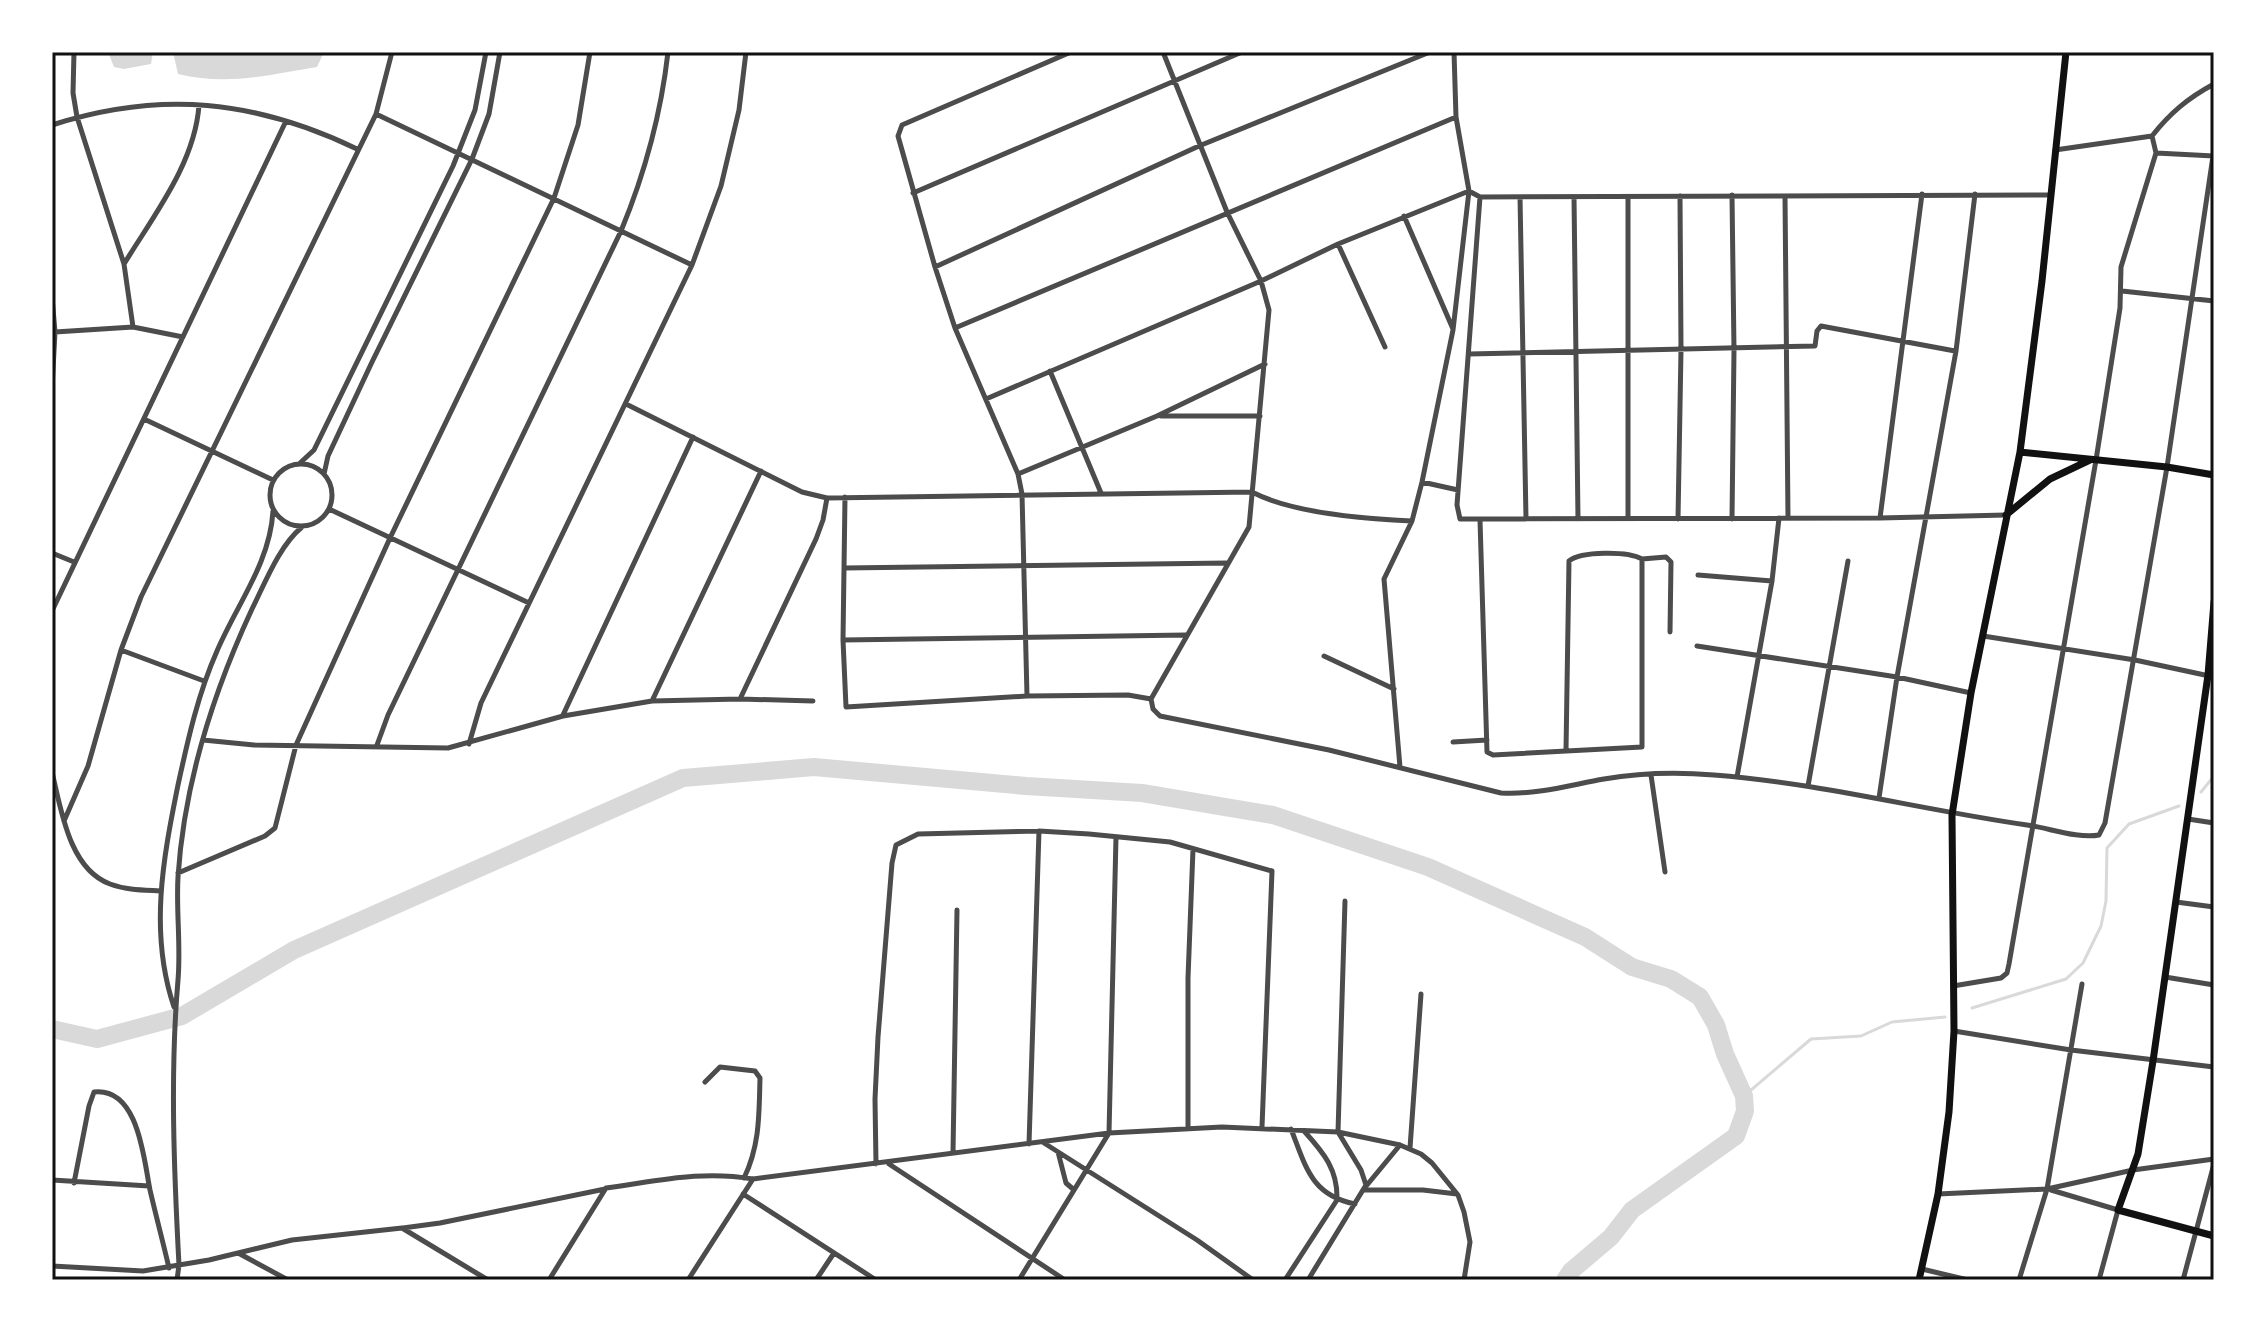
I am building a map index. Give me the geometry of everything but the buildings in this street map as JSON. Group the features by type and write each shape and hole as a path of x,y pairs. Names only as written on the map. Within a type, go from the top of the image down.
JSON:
{"main road":[{"path":"1919,1280 1938,1194 1949,1112 1954,1031 1952,815 1971,693 2020,452 2033,360 2066,52"},
{"path":"2020,452 2167,467 2214,475"},
{"path":"2006,515 2050,479 2093,460"},
{"path":"2214,602 2211,676 2153,1061 2133,1170 2118,1210 2214,1236"}],"street":[{"path":"74,52 73,93 77,117 124,264 133,327"},
{"path":"64,821 88,766 121,650 141,597 376,114 392,52"},
{"path":"299,464 314,450 458,152 475,110 486,52"},
{"path":"324,474 328,456 366,375 472,159 489,114 500,52"},
{"path":"178,873 265,836 275,828 296,745 390,538 554,198 578,125 590,52"},
{"path":"377,745 641,184 655,131 668,52"},
{"path":"469,744 481,703 692,265 721,186 739,110 746,52"},
{"path":"1027,696 1022,494 1018,474 955,328 898,136 902,125 1071,52"},
{"path":"1163,52 1227,212 1261,281 1269,310 1249,527 1151,699 1153,709 1160,716 1329,750 1501,793 1513,794 1651,775 1737,777 1879,798 1952,815 2095,837 2101,834 2135,660 2167,467 2213,156 2156,153"},
{"path":"913,193 1242,52"},
{"path":"935,267 1199,146 1430,52"},
{"path":"1400,767 1384,579 1412,521 1453,330 1469,191 1456,117 1454,52"},
{"path":"2054,150 2152,136 2168,115 2187,98 2214,84"},
{"path":"52,125 122,107 165,103 240,108 326,134 358,149"},
{"path":"124,264 165,197 193,139 199,105"},
{"path":"376,114 692,265"},
{"path":"955,328 1456,117"},
{"path":"52,611 286,121"},
{"path":"1953,986 2001,978 2007,973 2122,291 2124,254 2156,153 2152,136"},
{"path":"986,399 1261,281 1338,244 1469,191 1480,197 2050,195"},
{"path":"1880,518 1922,194"},
{"path":"1879,798 1897,677 1956,351 1975,194"},
{"path":"1732,195 1732,519"},
{"path":"1678,519 1680,196"},
{"path":"1785,196 1788,518"},
{"path":"1480,197 1457,505 1460,519 2006,515"},
{"path":"1520,197 1526,519"},
{"path":"1574,197 1578,519"},
{"path":"1628,197 1628,518"},
{"path":"1404,216 1453,330"},
{"path":"1338,244 1385,347"},
{"path":"2122,291 2214,301"},
{"path":"52,297 55,332 52,388"},
{"path":"1469,354 1815,346 1821,326 1956,351"},
{"path":"55,332 133,327 183,337"},
{"path":"1018,474 1157,416 1266,363"},
{"path":"1050,371 1101,493"},
{"path":"626,404 802,492 827,498 1252,492 1282,503 1346,515 1412,521"},
{"path":"1157,416 1260,416"},
{"path":"144,419 273,480"},
{"path":"563,716 693,437"},
{"path":"177,1280 175,1017 166,984 160,934 160,891 177,789 204,681 270,539 273,511 269,490 273,480 288,466 313,466 324,474 331,487 329,509 313,525 302,527 282,521 273,511"},
{"path":"652,701 761,471"},
{"path":"1422,482 1458,490"},
{"path":"845,497 843,640 846,707 1027,696 1128,695 1151,699"},
{"path":"740,699 816,539 827,498"},
{"path":"329,509 529,603"},
{"path":"1737,777 1772,581 1779,518"},
{"path":"1480,520 1487,752 1493,755 1637,749 1644,744 1642,559"},
{"path":"174,1007 178,978 178,873 182,835 203,740 231,653 263,585 291,537 302,527"},
{"path":"52,553 74,562"},
{"path":"1566,750 1569,561 1576,556 1627,553 1642,559 1666,557 1671,562 1670,632"},
{"path":"1808,786 1848,561"},
{"path":"844,568 1228,563"},
{"path":"1698,575 1772,581"},
{"path":"843,640 1186,635"},
{"path":"1982,635 2064,647 2211,676"},
{"path":"1697,646 1897,677 1971,693"},
{"path":"121,650 204,681"},
{"path":"1324,656 1395,689"},
{"path":"203,740 254,745 448,748 563,716 652,701 813,701"},
{"path":"1453,742 1487,740"},
{"path":"52,772 64,821 81,860 97,877 111,884 160,891"},
{"path":"1651,775 1665,872"},
{"path":"2188,819 2214,823"},
{"path":"1029,1144 1039,831"},
{"path":"876,1164 878,1037 892,863 896,845 918,834 1039,831 1170,842 1272,871 1262,1127"},
{"path":"1019,1280 1109,1133 1116,837"},
{"path":"1188,1128 1188,978 1193,849"},
{"path":"1345,901 1338,1132 1361,1170 1365,1188"},
{"path":"2176,902 2214,907"},
{"path":"953,1153 957,910"},
{"path":"2165,977 2214,985"},
{"path":"2019,1280 2047,1189 2082,984"},
{"path":"1410,1148 1421,994"},
{"path":"1954,1031 2071,1050 2214,1067"},
{"path":"705,1082 720,1067 755,1071 760,1078 759,1134 753,1160 744,1178"},
{"path":"74,1183 89,1106 96,1091 114,1097 133,1120 143,1142 149,1186 169,1268"},
{"path":"52,1266 143,1271 169,1268 292,1240 440,1223 606,1188 700,1174 753,1179 888,1164 1109,1133 1262,1127 1338,1132 1400,1145 1432,1163 1458,1195 1464,1212 1470,1242 1464,1280"},
{"path":"1291,1129 1311,1178 1337,1200 1355,1204"},
{"path":"1285,1280 1337,1200 1332,1166 1304,1130"},
{"path":"1044,1143 1197,1240 1253,1280"},
{"path":"1308,1280 1365,1188 1400,1145"},
{"path":"1058,1151 1066,1183 1073,1189"},
{"path":"1938,1194 2047,1189 2133,1170 2214,1161 2183,1280"},
{"path":"888,1164 1065,1280"},
{"path":"688,1280 753,1179"},
{"path":"52,1180 149,1186"},
{"path":"549,1280 606,1188"},
{"path":"1365,1188 1458,1195"},
{"path":"2047,1189 2118,1210 2099,1280"},
{"path":"743,1194 876,1280"},
{"path":"402,1228 488,1280"},
{"path":"239,1253 286,1279"},
{"path":"816,1280 834,1253"},
{"path":"1922,1269 1968,1280"}],"shaded area":[{"path":"108,52 153,52 151,64 124,69 114,67"},
{"path":"173,52 324,52 317,67 264,76 214,79 178,74"}],"waterway":[{"path":"52,1029 97,1039 182,1016 294,950 683,778 814,767 1142,793 1273,815 1428,867 1585,937 1632,967 1671,979 1700,997 1716,1025 1744,1096 1745,1111 1736,1136 1632,1210 1611,1237 1571,1271 1565,1280"},
{"path":"2201,792 2214,776"},
{"path":"1972,1008 2066,979 2083,963 2101,926 2106,901 2107,848 2129,824 2179,806"},
{"path":"1744,1096 1811,1039 1861,1036 1892,1022 1945,1017"}]}
